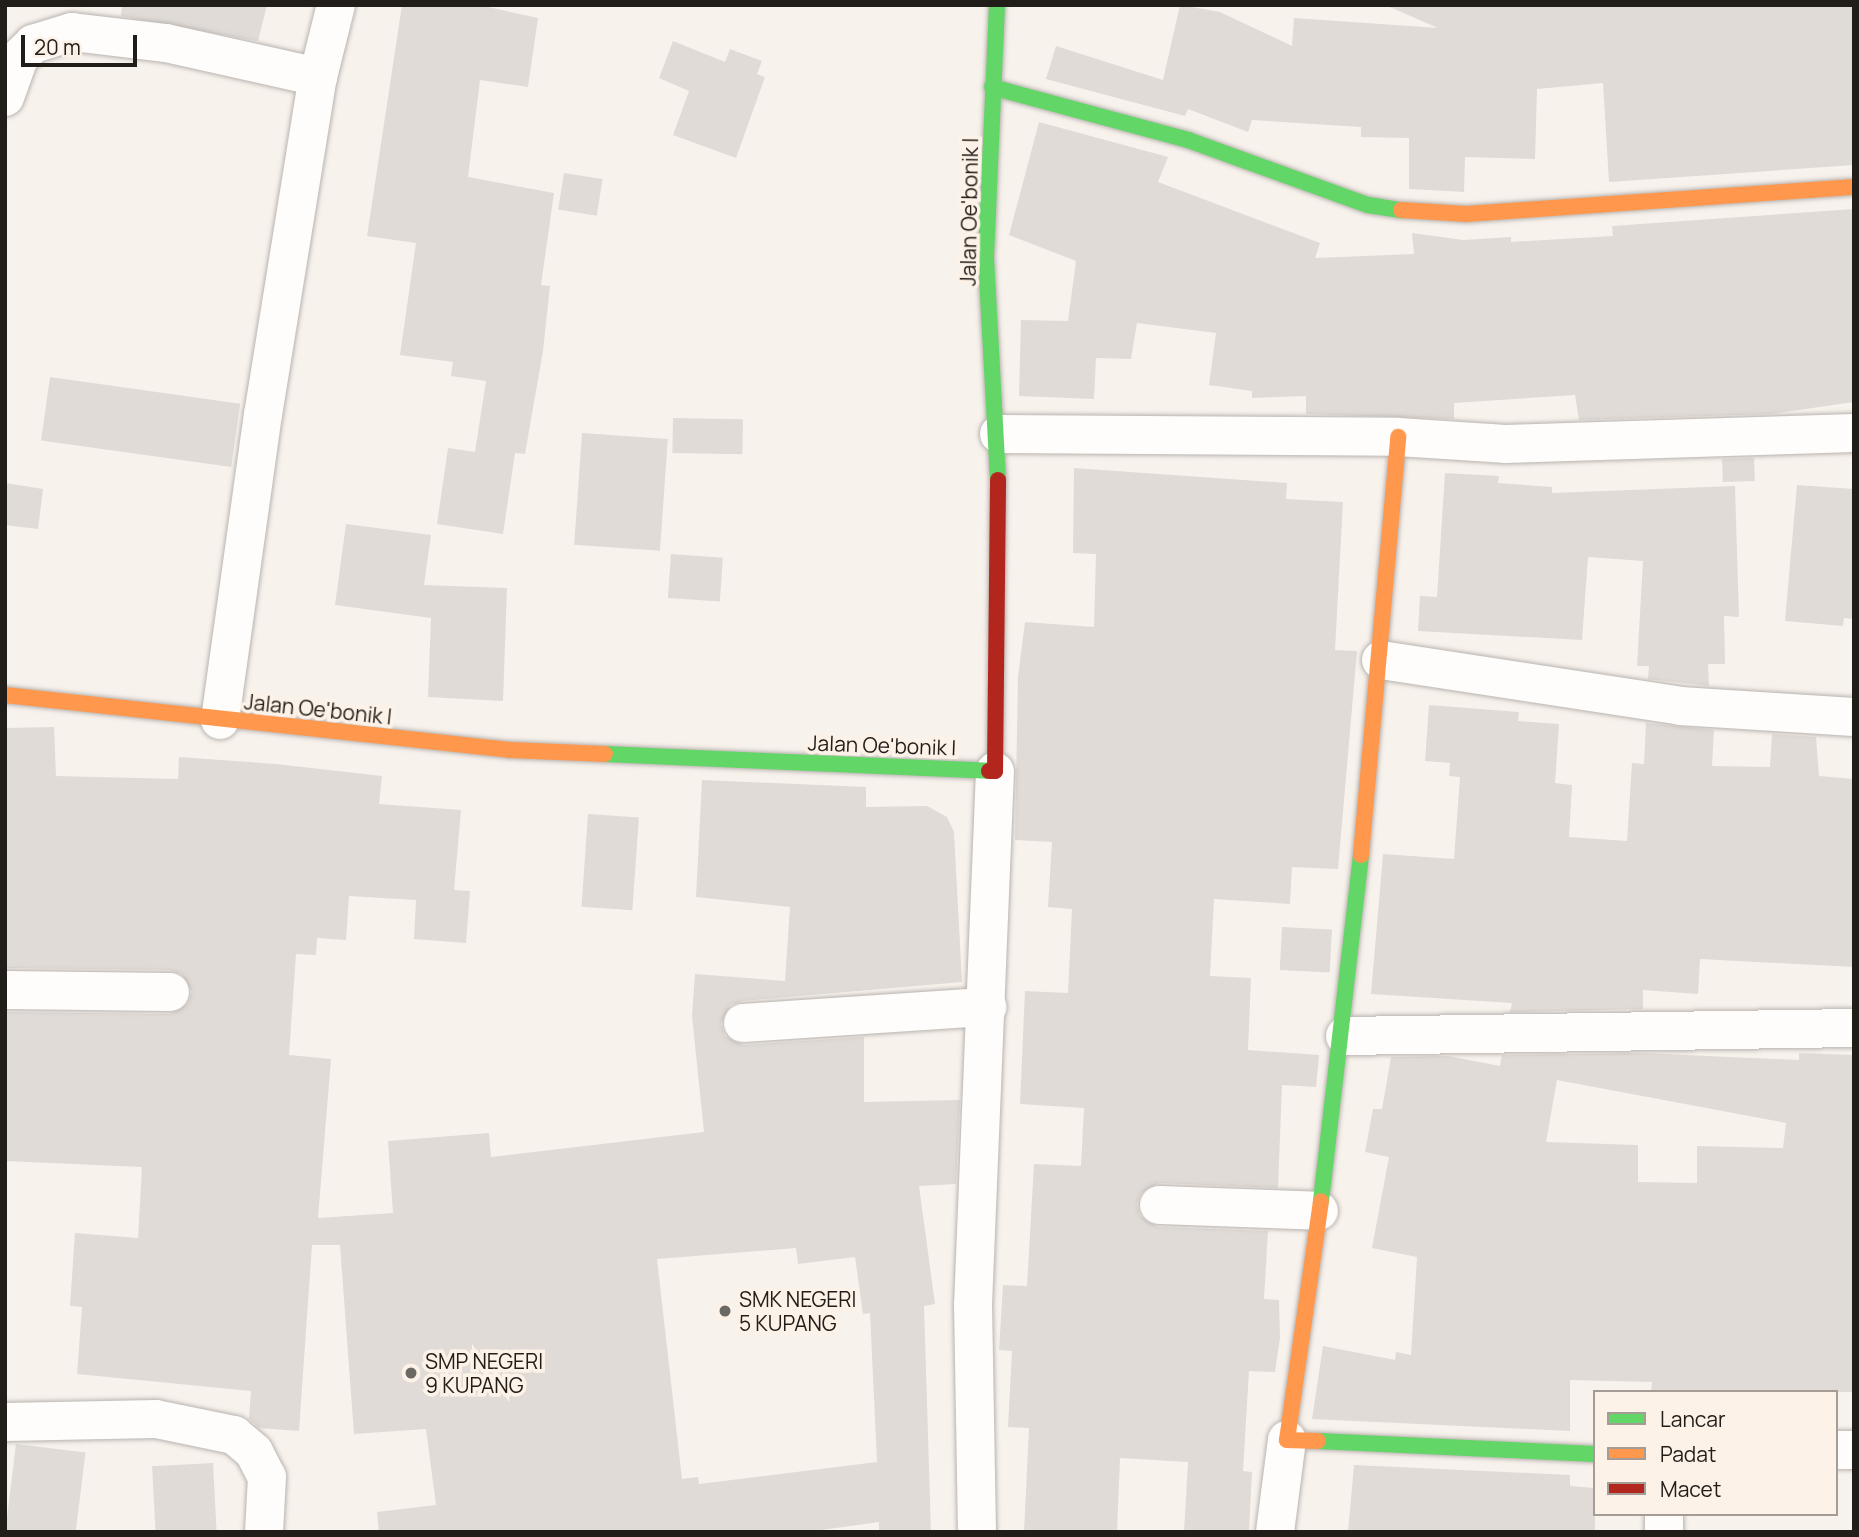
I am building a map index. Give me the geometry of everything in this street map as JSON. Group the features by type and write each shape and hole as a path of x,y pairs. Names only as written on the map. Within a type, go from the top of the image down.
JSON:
{"street":[{"path":"220,720 318,77 336,5"},
{"name":"Jalan Oe'bonik I","path":"5,695 510,750 995,771 999,434 986,258 992,87 998,5"},
{"path":"5,97 19,58 33,44 72,32 166,43 318,77"},
{"path":"992,87 1188,140 1346,198 1398,210 1467,214 1854,187"},
{"path":"999,434 1398,437 1505,444 1854,433"},
{"path":"1275,1532 1345,1036 1381,660 1398,437"},
{"path":"1381,660 1680,706 1854,717"},
{"path":"977,1532 974,1305 988,1007 995,771"},
{"path":"5,990 170,992"},
{"path":"743,1023 988,1007"},
{"path":"1345,1036 1854,1028"},
{"path":"1159,1205 1319,1211"},
{"path":"5,1422 156,1419 234,1435 254,1452 267,1477 264,1532"},
{"path":"1287,1440 1593,1454"}],"building":[{"path":"122,5 267,5 258,41 121,16"},
{"path":"402,5 479,5 538,18 528,87 480,80 468,177 554,193 541,285 550,286 543,351 525,454 515,453 503,534 437,524 448,448 475,452 486,381 451,376 453,362 400,355 416,243 367,236"},
{"path":"1180,5 1220,12 1292,46 1294,18 1438,28 1385,5 1854,5 1854,165 1609,182 1603,83 1537,89 1535,159 1465,157 1464,192 1409,189 1409,138 1361,137 1361,127 1252,120 1248,132 1188,109 1185,116 1046,79 1056,46 1163,80"},
{"path":"673,41 725,62 730,49 762,61 757,74 765,77 736,158 673,135 689,91 659,78"},
{"path":"1039,122 1168,157 1158,182 1320,243 1315,258 1414,254 1412,233 1463,240 1511,237 1511,242 1613,236 1612,226 1854,209 1854,402 1771,414 1579,420 1575,395 1454,403 1454,419 1306,414 1306,396 1252,398 1252,391 1209,385 1216,333 1137,323 1131,359 1096,358 1094,399 1019,396 1021,320 1068,321 1076,261 1009,235"},
{"path":"564,173 603,179 597,216 558,210"},
{"path":"50,377 240,404 231,467 41,440"},
{"path":"673,418 743,419 742,454 672,453"},
{"path":"582,433 668,439 660,551 574,545"},
{"path":"1754,458 1755,481 1723,482 1722,459"},
{"path":"1074,468 1287,483 1286,499 1343,502 1335,650 1357,651 1338,869 1292,867 1290,904 1214,899 1210,976 1251,978 1248,1050 1319,1055 1316,1087 1282,1085 1278,1188 1159,1183 1141,1193 1137,1204 1140,1216 1158,1227 1268,1231 1264,1299 1279,1300 1280,1338 1275,1372 1249,1371 1243,1471 1252,1472 1249,1532 1184,1532 1188,1462 1120,1458 1117,1532 1024,1532 1029,1428 1008,1427 1012,1351 999,1350 1003,1285 1027,1286 1034,1164 1081,1166 1084,1108 1020,1104 1025,991 1068,993 1072,909 1048,907 1052,842 1015,840 1018,677 1025,622 1094,627 1096,554 1073,553"},
{"path":"1445,473 1499,476 1498,483 1552,487 1552,493 1735,486 1739,617 1724,616 1725,664 1708,664 1709,686 1648,679 1649,666 1637,666 1643,561 1588,557 1582,640 1418,631 1420,596 1437,597"},
{"path":"5,483 43,489 38,529 5,525"},
{"path":"1797,485 1854,489 1854,619 1844,618 1843,626 1785,621"},
{"path":"346,524 431,535 424,585 507,588 503,701 428,697 431,618 335,605"},
{"path":"671,554 723,558 720,602 668,598"},
{"path":"1429,705 1519,712 1518,721 1559,724 1555,783 1572,785 1569,837 1627,841 1632,763 1644,764 1646,723 1714,730 1712,766 1770,767 1772,734 1816,737 1819,776 1854,779 1854,967 1700,959 1698,994 1643,990 1643,1009 1510,1012 1512,1003 1371,994 1383,854 1454,859 1460,777 1449,776 1450,763 1425,761"},
{"path":"54,727 56,776 178,779 179,757 276,764 382,776 379,804 461,810 454,890 470,891 466,943 414,939 416,900 349,896 346,940 317,938 316,955 296,954 289,1055 331,1059 318,1218 393,1213 388,1141 489,1133 491,1157 704,1132 692,1016 695,974 785,981 790,907 696,897 702,780 866,787 866,807 927,806 947,817 954,832 962,982 742,1001 730,1005 721,1024 725,1036 744,1045 864,1037 864,1102 960,1100 956,1184 919,1186 935,1304 924,1306 931,1532 879,1532 879,1522 807,1532 379,1532 377,1512 436,1505 426,1429 354,1434 340,1245 312,1245 299,1431 259,1428 249,1419 251,1391 77,1374 82,1307 70,1306 75,1233 138,1238 142,1167 5,1161 5,1012 170,1014 188,1004 192,992 182,974 170,970 5,968 5,728","holes":["796,1248 798,1264 855,1257 863,1314 870,1313 877,1462 699,1484 698,1477 682,1479 657,1259"]},
{"path":"588,814 639,818 632,910 582,907"},
{"path":"1282,927 1332,930 1330,973 1280,970"},
{"path":"1641,1053 1799,1060 1799,1053 1854,1055 1854,1392 1651,1390 1652,1382 1570,1380 1570,1431 1312,1419 1323,1346 1395,1360 1396,1352 1411,1355 1417,1257 1372,1248 1389,1157 1365,1152 1373,1109 1382,1109 1391,1057 1448,1056 1500,1066 1502,1055","holes":["1557,1080 1786,1123 1783,1148 1697,1146 1697,1183 1638,1182 1638,1145 1546,1142"]},
{"path":"16,1444 85,1453 76,1532 5,1532"},
{"path":"213,1463 217,1532 156,1532 152,1466"},
{"path":"1354,1465 1570,1475 1570,1486 1593,1488 1595,1532 1348,1532"}],"traffic: fast":[{"path":"997,5 986,258 998,480"},
{"path":"992,87 1188,140 1368,205 1401,210"},
{"path":"605,754 989,771"},
{"path":"1321,1201 1361,855"},
{"path":"1318,1441 1593,1454"}],"traffic: slow":[{"path":"1401,210 1467,214 1854,187"},
{"path":"1361,855 1398,437"},
{"path":"5,695 510,750 605,754"},
{"path":"1318,1441 1287,1440 1321,1201"}],"traffic: jam":[{"path":"989,771 995,771 998,480"}],"place":[{"name":"SMK NEGERI 5 KUPANG","path":"725,1311"},
{"name":"SMP NEGERI 9 KUPANG","path":"411,1373"}]}
